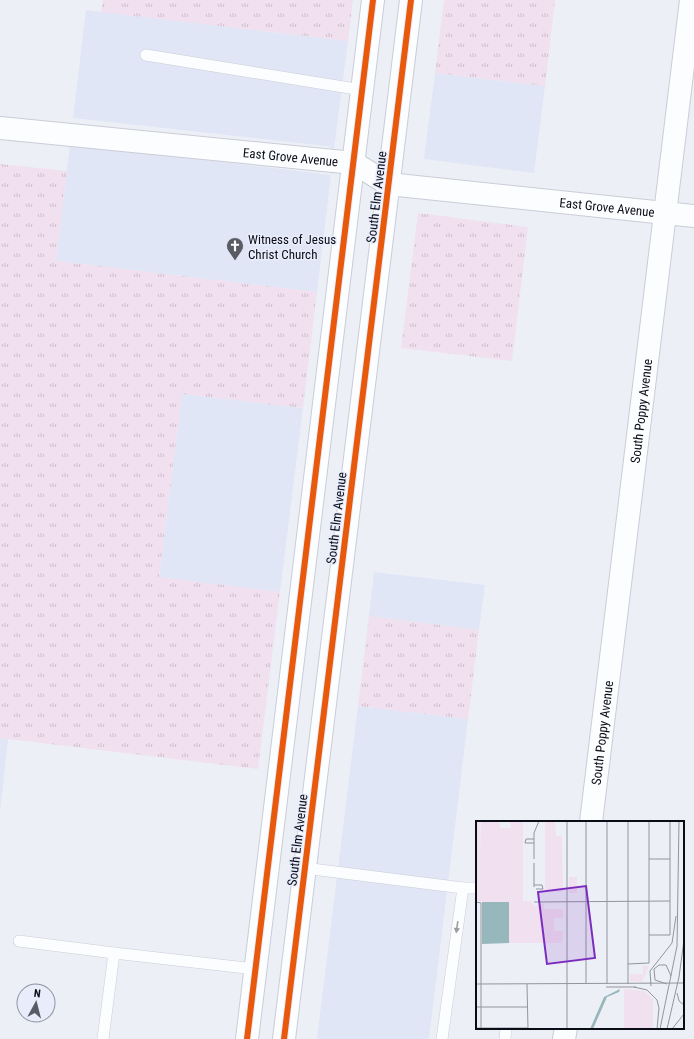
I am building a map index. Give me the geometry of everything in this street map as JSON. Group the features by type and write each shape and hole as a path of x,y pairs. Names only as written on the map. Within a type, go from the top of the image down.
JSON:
{"main road":[{"name":"South Elm Avenue","path":"247,1039 373,0"},
{"name":"South Elm Avenue","path":"284,1039 411,0"},
{"name":"South Poppy Avenue","path":"591,821 692,0"},
{"name":"East Grove Avenue","path":"0,128 354,163 388,184 694,216"},
{"path":"564,1039 566,1029"}],"lane":[{"path":"146,56 362,90"},
{"path":"304,868 463,888 476,888"},
{"path":"442,1039 463,888"},
{"path":"19,941 255,970"},
{"path":"103,1039 114,952"},
{"path":"505,1039 506,1029"}],"shaded area":[{"path":"86,10 348,41 334,149 327,146 73,118"},
{"path":"435,73 545,86 534,173 424,159"},
{"path":"70,144 331,175 317,292 56,261"},
{"path":"182,394 303,408 280,592 159,578"},
{"path":"374,572 485,585 479,630 369,616"},
{"path":"358,706 468,719 429,1039 317,1039"},
{"path":"0,738 8,739 0,812"}],"green space":[{"path":"103,0 353,0 348,41 101,12"},
{"path":"444,0 555,0 545,86 435,73"},
{"path":"0,164 67,171 56,261 317,292 303,408 182,394 159,577 280,592 258,769 0,738"},
{"path":"418,213 528,227 512,361 401,348"},
{"path":"369,616 479,630 468,719 358,706"}],"cycle path":[{"path":"247,1039 373,0"},
{"path":"284,1039 411,0"}],"place":[{"name":"Witness of Jesus Christ Church","path":"235,261"}]}
